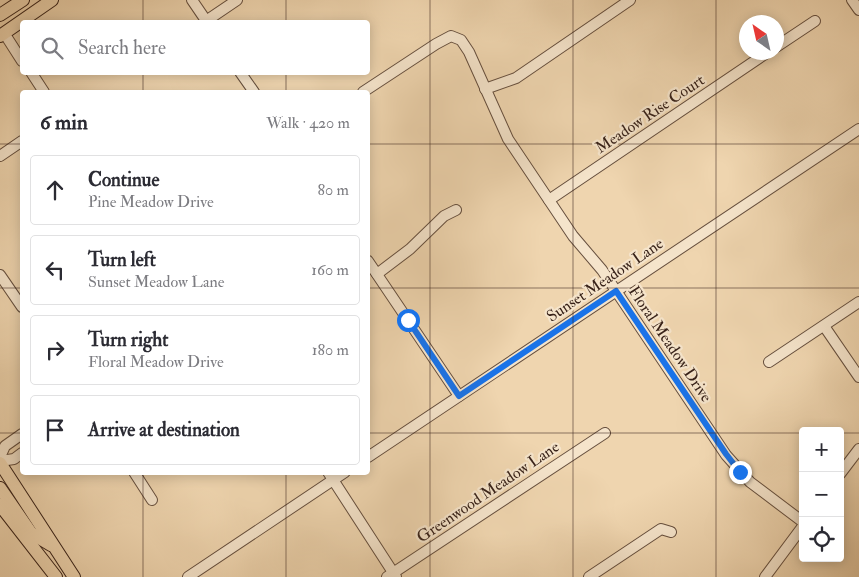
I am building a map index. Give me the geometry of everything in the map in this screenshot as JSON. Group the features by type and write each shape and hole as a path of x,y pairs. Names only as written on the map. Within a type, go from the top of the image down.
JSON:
{"main road":[{"path":"0,15 23,0"},
{"path":"23,20 52,0"},
{"path":"2,34 20,22"},
{"path":"0,460 74,577"},
{"path":"0,488 31,533 55,548"},
{"path":"0,504 56,577"}],"street":[{"path":"192,0 205,20"},
{"path":"209,20 237,0"},
{"path":"485,89 516,78 630,0"},
{"path":"852,0 859,10"},
{"path":"784,42 815,21"},
{"path":"2,34 20,57"},
{"name":"Floral Meadow Drive","path":"365,90 451,36 461,40 469,52 508,139 573,236 602,270 726,454 740,472 799,521"},
{"name":"Meadow Rise Court","path":"549,200 756,60"},
{"path":"33,75 43,90"},
{"path":"242,75 253,90"},
{"name":"Sunset Meadow Lane","path":"370,456 859,128"},
{"path":"0,156 20,141"},
{"path":"376,274 410,248 444,216 456,210"},
{"path":"370,264 459,396"},
{"path":"0,276 20,305"},
{"path":"769,362 859,302"},
{"path":"824,326 859,378"},
{"name":"Greenwood Meadow Lane","path":"392,576 605,432"},
{"path":"20,435 4,446 0,460 14,459 20,454"},
{"path":"842,472 859,449"},
{"path":"136,475 152,500"},
{"path":"188,577 330,476 392,576"},
{"path":"588,577 661,529 672,532"},
{"path":"765,577 799,530"}],"route":[{"path":"408,320 459,396 616,291 740,472"}]}
